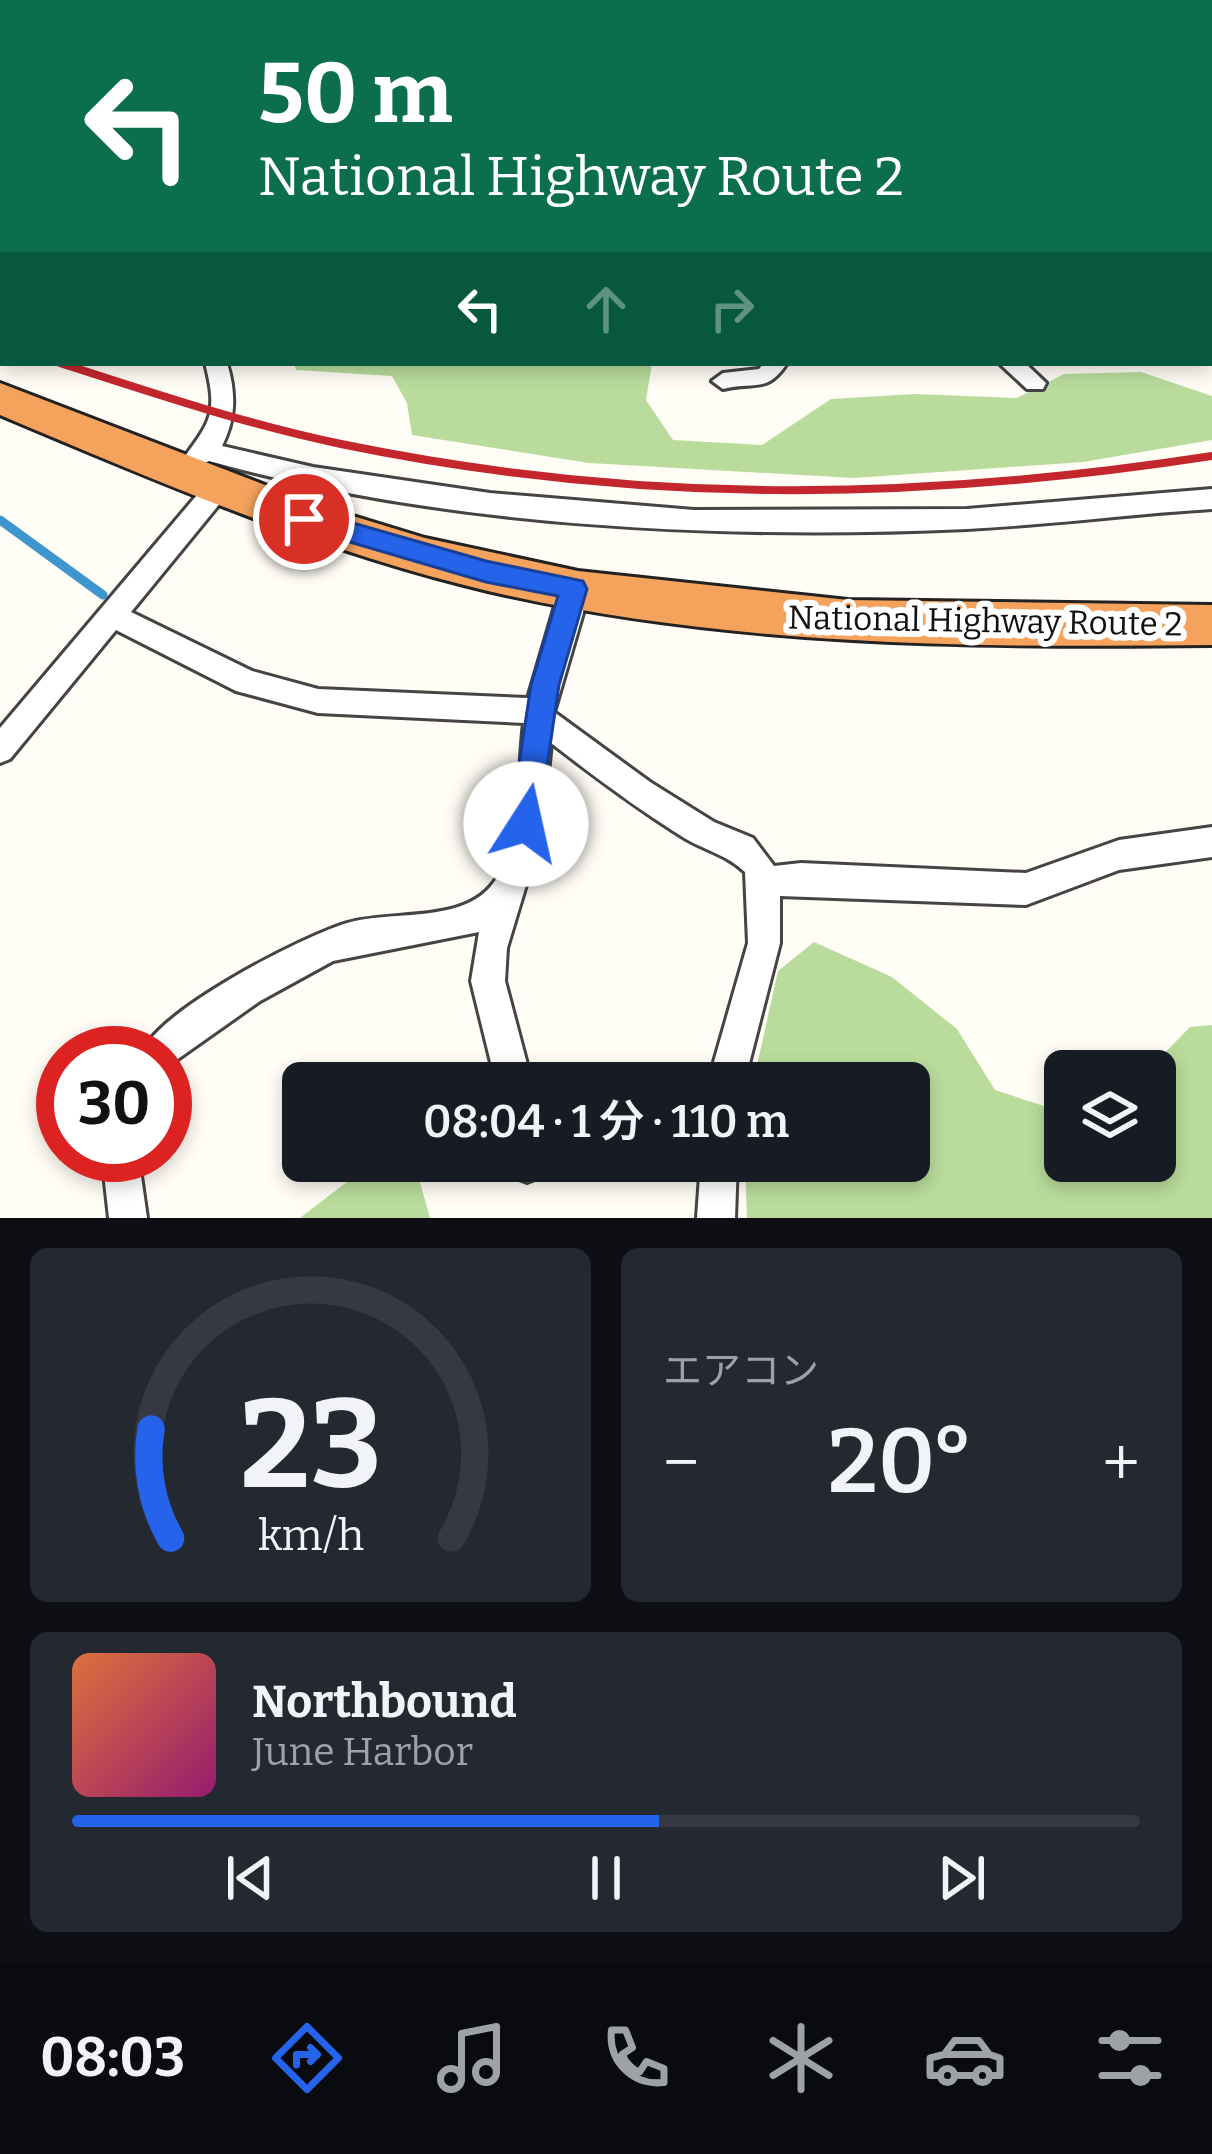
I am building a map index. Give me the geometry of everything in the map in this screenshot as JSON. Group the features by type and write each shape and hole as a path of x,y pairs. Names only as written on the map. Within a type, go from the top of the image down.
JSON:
{"highway":[{"name":"National Highway Route 2","path":"0,398 200,471 346,533 573,589 805,621 1212,625"}],"street":[{"path":"0,750 114,616 200,471 227,397 218,366"},
{"path":"723,381 749,374 765,378 774,366"},
{"path":"1014,366 1035,383"},
{"path":"200,471 253,465 564,514 655,520 950,520 1212,499"},
{"path":"509,1062 488,980 490,948 534,792 540,715 573,589"},
{"path":"114,616 245,682 318,701 540,715 639,791 703,832 742,848 757,863 764,882 764,943 732,1062"},
{"path":"764,882 801,878 1026,889 1056,881 1086,864 1169,844 1212,842"},
{"path":"192,1026 310,955 351,939 469,919 494,908 510,889"},
{"path":"123,1182 128,1218"},
{"path":"716,1218 718,1182"}],"green space":[{"path":"295,366 652,366 646,400 673,440 762,445 831,399 915,394 1017,398 1064,374 1141,372 1212,396 1212,440 1083,462 854,478 589,463 412,435 407,403 392,376 296,370"},
{"path":"814,942 892,977 957,1029 995,1090 1044,1106 1044,1182 1176,1182 1176,1050 1168,1050 1190,1027 1212,1025 1212,1218 747,1218 746,1182 930,1182 930,1062 758,1062 778,971"},
{"path":"347,1182 420,1182 430,1218 300,1218"}],"waterway":[{"path":"0,520 103,595"}],"railway":[{"path":"69,366 199,407 341,444 451,464 668,487 884,489 992,482 1212,456"}],"route":[{"path":"304,519 486,571 573,589 545,685 526,824"}]}
